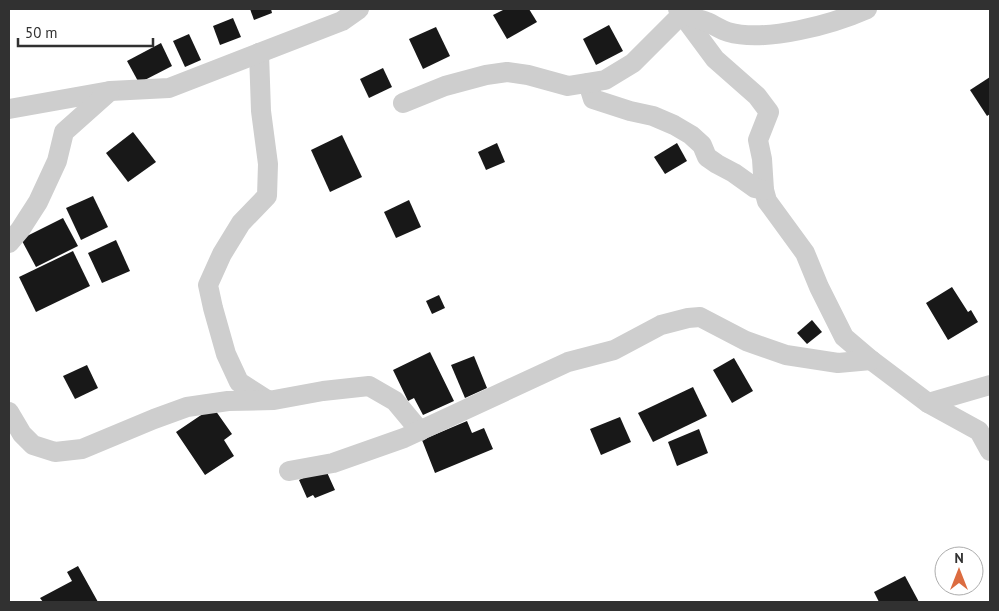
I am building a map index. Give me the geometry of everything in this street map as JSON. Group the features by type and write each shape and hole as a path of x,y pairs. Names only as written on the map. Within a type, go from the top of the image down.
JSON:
{"street":[{"path":"9,109 110,91 169,88 342,21 359,9"},
{"path":"680,12 728,32 778,34 843,20 867,9"},
{"path":"403,104 445,86 486,75 508,72 528,75 568,86 605,80 633,62 680,12"},
{"path":"680,12 715,59 757,96 769,112 758,140 767,201 805,253 819,287 844,337 928,403 979,431 990,451"},
{"path":"259,53 261,111 268,164 267,196 241,223 222,254 208,285 212,308 226,354 239,382 267,400"},
{"path":"588,83 593,99 653,116 674,125 702,145 707,157 734,172 756,188 764,190"},
{"path":"9,243 38,202 57,161 64,132 110,91"},
{"path":"289,471 333,463 404,438 568,362 614,350 661,325 688,318 700,317 746,341 786,355 838,363 871,360"},
{"path":"9,412 22,434 33,445 55,452 82,449 187,407 228,401 274,400 323,391 369,386 395,401 420,431"},
{"path":"928,403 990,386"}],"building":[{"path":"250,9 271,9 272,13 254,20"},
{"path":"505,9 529,9 537,22 507,39 493,15"},
{"path":"233,18 241,37 220,45 213,26"},
{"path":"609,25 623,51 596,65 583,39"},
{"path":"436,27 450,56 423,69 409,39"},
{"path":"189,34 201,60 185,67 173,41"},
{"path":"161,43 172,66 139,83 127,61"},
{"path":"383,68 392,87 369,98 360,79"},
{"path":"990,77 990,114 987,116 970,90"},
{"path":"133,132 156,162 128,182 106,153"},
{"path":"342,135 362,177 330,192 311,150"},
{"path":"497,143 505,162 486,170 478,152"},
{"path":"677,143 687,161 665,174 654,157"},
{"path":"93,196 108,227 81,240 66,208"},
{"path":"409,200 421,227 396,238 384,212"},
{"path":"63,218 78,246 36,267 21,239"},
{"path":"116,240 130,271 102,283 88,253"},
{"path":"73,251 90,286 36,312 19,277"},
{"path":"952,287 968,312 971,310 978,322 948,340 926,303"},
{"path":"439,295 445,308 432,314 426,301"},
{"path":"812,320 822,332 807,344 797,333"},
{"path":"430,352 454,401 423,415 414,398 408,401 393,370"},
{"path":"474,356 487,388 465,398 451,365"},
{"path":"734,358 753,391 732,403 713,370"},
{"path":"87,365 98,388 75,399 63,376"},
{"path":"693,387 707,416 653,442 638,413"},
{"path":"213,407 232,434 224,440 234,456 205,475 176,432"},
{"path":"620,417 631,442 601,455 590,429"},
{"path":"467,421 472,433 484,428 493,449 435,473 422,440"},
{"path":"699,429 708,453 677,466 668,442"},
{"path":"325,468 335,490 315,498 313,495 307,498 299,480"},
{"path":"78,566 98,602 43,602 40,598 72,581 67,572"},
{"path":"905,576 919,602 879,602 874,592"}]}
